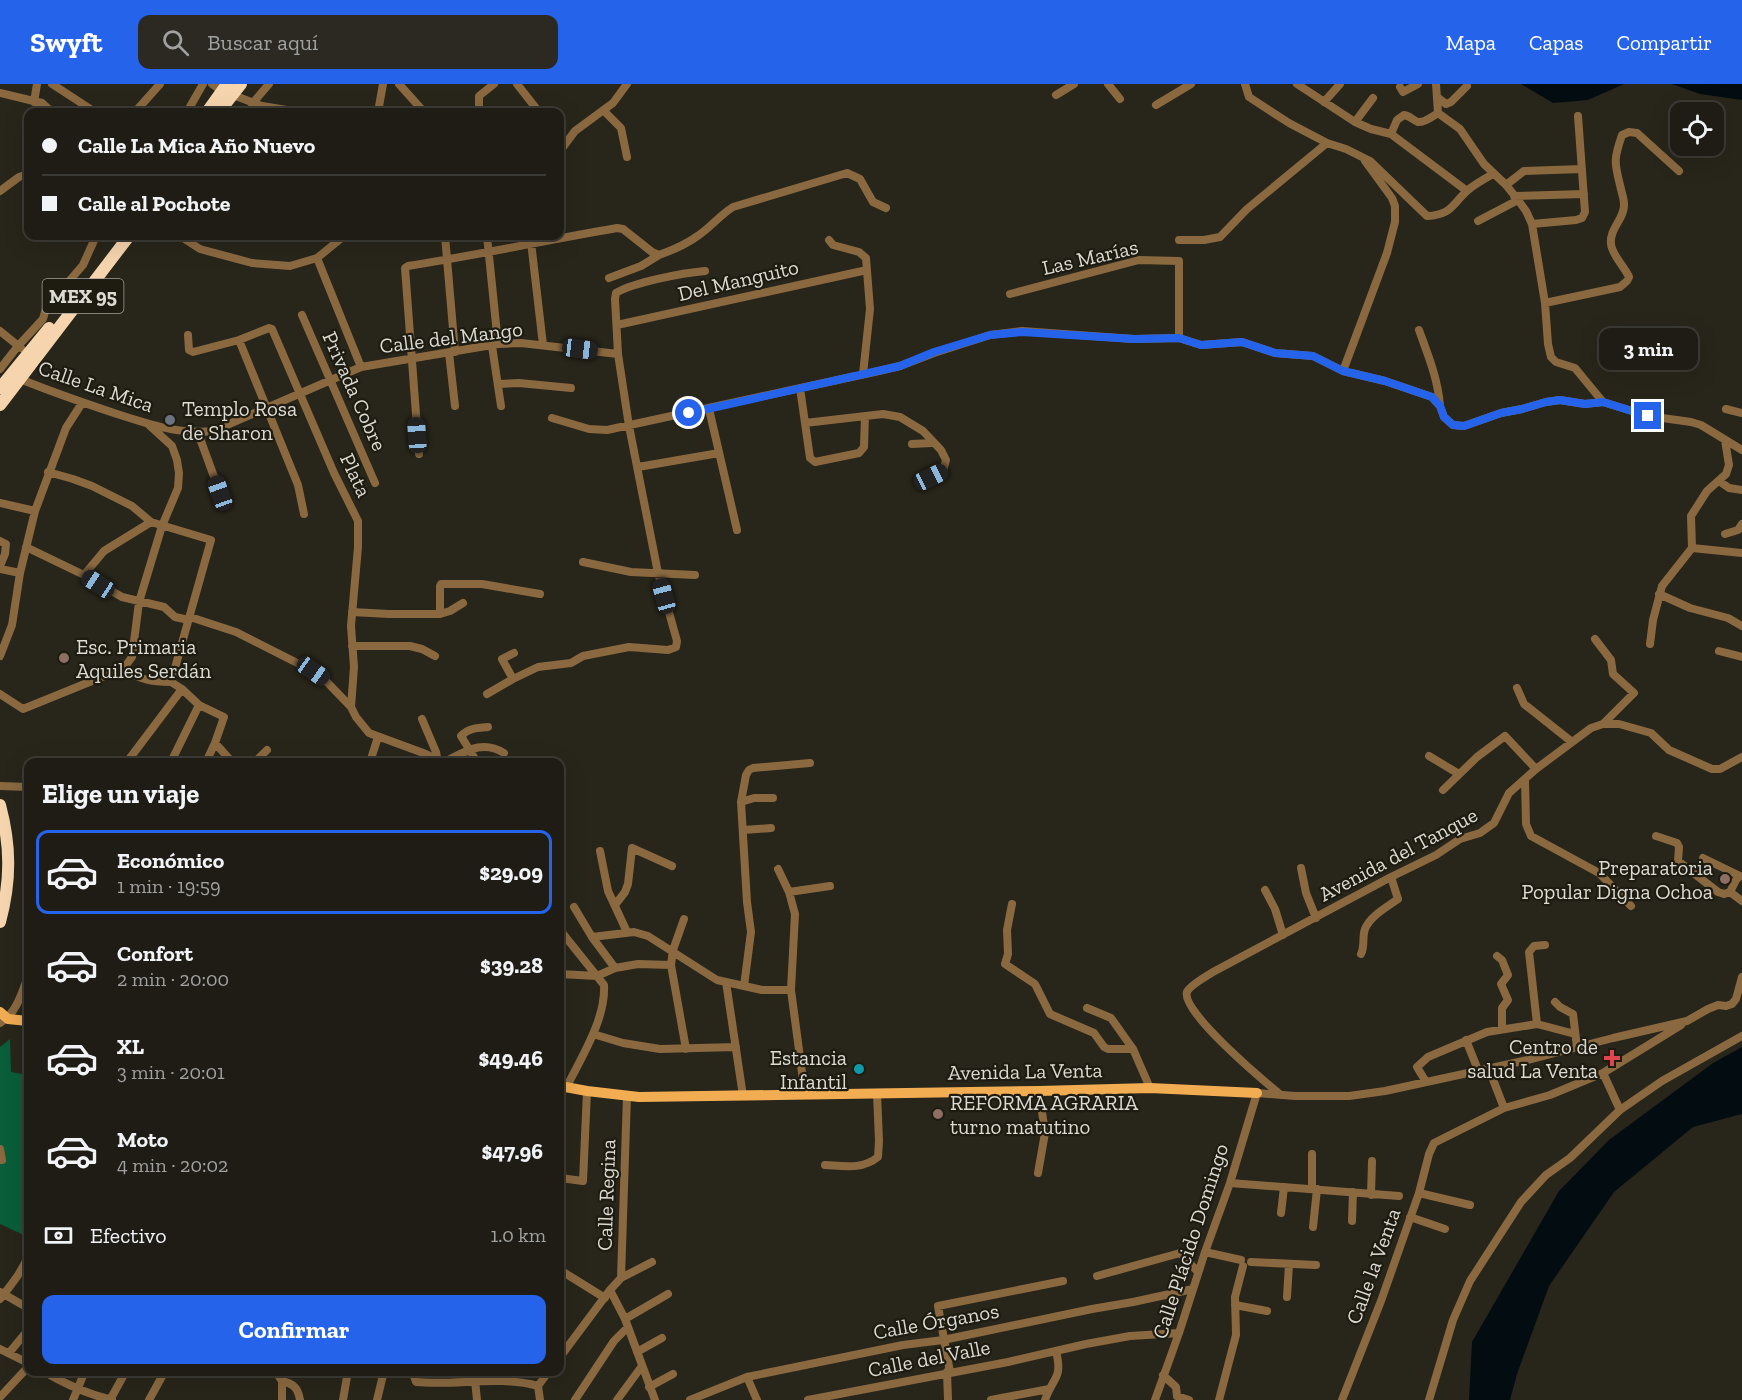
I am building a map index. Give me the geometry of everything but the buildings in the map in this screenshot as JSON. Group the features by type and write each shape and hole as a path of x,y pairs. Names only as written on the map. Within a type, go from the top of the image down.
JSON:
{"highway":[{"path":"211,108 227,90 241,84"},
{"path":"220,108 227,90"},
{"name":"MEX 95","path":"0,388 28,355 115,240"},
{"name":"MEX 95","path":"0,405 126,240"},
{"path":"0,921 9,870 9,849 1,809"}],"main road":[{"path":"3,1018 24,1021"},
{"name":"Avenida La Venta","path":"564,1087 627,1096 1150,1088 1257,1093"}],"street":[{"path":"34,102 37,84"},
{"path":"52,84 89,108"},
{"path":"139,108 160,84"},
{"path":"189,108 203,84"},
{"path":"252,104 270,84"},
{"path":"379,108 383,84"},
{"path":"399,84 420,108"},
{"path":"479,108 479,96 494,84"},
{"path":"517,84 536,108"},
{"path":"564,146 575,131 613,103 627,84"},
{"path":"1056,95 1074,84"},
{"path":"1108,84 1120,99"},
{"path":"1156,105 1191,84"},
{"path":"1245,84 1248,97 1289,123 1328,143 1361,156 1386,174 1427,216 1438,216 1445,213 1467,191 1492,174"},
{"path":"1297,84 1355,122 1391,134 1467,191"},
{"path":"1324,102 1340,84"},
{"path":"1400,87 1403,92 1418,84"},
{"path":"1436,84 1438,113"},
{"path":"1437,97 1446,104 1467,86"},
{"path":"227,90 252,104 276,108"},
{"path":"0,93 42,103 49,108"},
{"path":"1355,122 1373,98"},
{"path":"604,111 621,128 627,157"},
{"path":"1391,134 1397,120 1404,115 1423,122 1438,113"},
{"path":"1438,113 1460,129 1471,148 1492,174 1506,185 1526,211 1532,224 1551,357 1556,363 1575,368 1603,402"},
{"path":"1532,224 1582,218 1585,212 1578,116"},
{"path":"1545,303 1620,286 1629,277 1610,242 1612,232 1625,205 1614,165 1622,135 1637,132 1679,171"},
{"path":"1179,240 1204,240 1220,237 1247,209 1328,143"},
{"path":"1343,371 1387,254 1395,222 1395,206 1392,198 1361,156"},
{"path":"1506,185 1524,171 1582,169"},
{"path":"609,278 641,266 659,255 690,242 720,215 733,207 847,173 860,180 873,202 886,208"},
{"path":"0,191 24,175"},
{"path":"1478,221 1516,198 1584,194"},
{"path":"564,237 623,229 659,255"},
{"path":"0,369 43,320 46,308 83,265 94,240"},
{"path":"186,240 200,249 252,263 290,266 316,258 337,240"},
{"path":"446,240 455,406"},
{"path":"487,240 501,406"},
{"path":"419,454 405,268 543,240"},
{"path":"829,240 832,245 863,254 866,258 870,309 863,374"},
{"path":"531,242 543,345"},
{"path":"316,258 361,367"},
{"name":"Las Marías","path":"1010,294 1139,260 1179,261 1179,338"},
{"name":"Del Manguito","path":"617,325 867,270"},
{"path":"487,694 538,667 571,663 583,656 629,646 668,650 676,647 677,641 658,573 629,426 618,354 616,293 628,287 668,277 705,271"},
{"name":"Privada Cobre","path":"302,315 375,483"},
{"name":"Plata","path":"239,340 270,329 334,473 358,521 352,612 354,667 351,707"},
{"path":"1419,330 1439,388 1440,406 1444,417 1453,425 1464,426 1501,413 1546,402 1560,400 1585,404 1603,402 1633,412 1701,425 1742,450"},
{"path":"0,331 28,355"},
{"path":"552,418 598,431 629,426 900,366 934,352 990,335 1022,332 1134,339 1179,338 1201,345 1242,342 1275,353 1313,356 1343,371 1385,381 1432,397 1440,406"},
{"path":"188,335 189,350 193,352 239,340 298,485 304,514"},
{"name":"Calle del Mango","path":"361,367 520,343 618,354"},
{"name":"Calle La Mica","path":"20,379 82,403 147,423 198,433 213,431 361,367"},
{"path":"499,384 519,382 571,388"},
{"path":"800,388 810,458 815,462 860,453 864,447 865,416"},
{"path":"0,656 12,625 20,573 35,511 66,428 82,403"},
{"path":"709,409 737,530"},
{"path":"1726,409 1742,413"},
{"path":"805,423 865,416 900,417 923,431 941,450 946,460 943,471 920,482"},
{"path":"0,694 23,709 124,668 132,657 139,602 162,526 178,488 179,472 172,446 147,423"},
{"path":"923,431 912,444 932,443"},
{"path":"198,433 220,493"},
{"path":"1650,644 1670,576 1692,548 1691,516 1707,490 1726,474 1729,465 1725,440"},
{"path":"638,467 719,453"},
{"path":"48,472 73,479 122,501 132,506 150,522 211,540 171,682"},
{"path":"1719,481 1729,488 1742,490"},
{"path":"0,503 35,511"},
{"path":"84,575 104,551 150,522"},
{"path":"1725,534 1738,530 1742,524"},
{"path":"0,541 6,544 0,567 20,573"},
{"path":"26,547 84,575 122,597 164,607 176,617 236,632 313,671 351,707 369,734 433,758"},
{"path":"1692,548 1742,553"},
{"path":"583,562 631,572 695,575"},
{"path":"441,614 441,584 482,584 540,594"},
{"path":"1663,597 1690,608 1728,618 1742,626"},
{"path":"352,612 441,614 463,603"},
{"name":"Avenida del Tanque","path":"1281,1095 1234,1054 1204,1023 1187,998 1187,991 1213,972 1436,855 1460,839 1480,832 1494,822 1509,793 1591,728 1603,724 1634,693 1613,674 1611,660 1595,639"},
{"path":"352,646 410,646 435,656"},
{"path":"1719,651 1742,657"},
{"path":"513,679 502,659 514,653"},
{"path":"124,668 133,676 141,679 171,682 199,705 224,717 208,758"},
{"path":"1516,688 1524,704 1572,742"},
{"path":"130,758 182,689"},
{"path":"173,758 199,705"},
{"path":"422,719 437,758"},
{"path":"1603,724 1619,724 1651,733 1669,750 1712,769 1720,769 1742,757"},
{"path":"475,758 462,738 462,734 474,728 488,727"},
{"path":"1443,790 1477,757 1505,736 1536,770"},
{"path":"371,758 378,737"},
{"path":"215,743 228,758"},
{"path":"453,758 484,745 504,753"},
{"path":"259,758 267,750"},
{"path":"1429,756 1459,774"},
{"path":"744,986 752,932 747,902 741,802 746,775 749,770 810,763"},
{"path":"1525,780 1526,824 1531,836 1599,873 1631,906"},
{"path":"0,786 24,787"},
{"path":"741,802 754,798 773,798"},
{"path":"743,830 771,828"},
{"path":"1656,836 1679,845 1678,861 1721,894 1730,892 1742,901"},
{"path":"615,905 626,892 632,848 672,866"},
{"path":"600,851 608,891 627,932"},
{"path":"1703,858 1740,876 1730,892"},
{"path":"1301,867 1306,893 1316,918"},
{"path":"778,869 789,892 795,914 791,990 805,1095"},
{"path":"1361,954 1364,948 1365,929 1379,913 1398,899 1391,877"},
{"path":"789,892 830,886"},
{"path":"1265,890 1275,909 1283,935"},
{"path":"1012,904 1006,930 1008,954 1005,964 1035,984 1050,1014 1094,1033 1108,1049 1133,1049"},
{"path":"574,907 592,938 615,968"},
{"path":"684,919 673,950 671,965 686,1049"},
{"path":"592,938 634,932 648,936 673,950 712,978 762,990 791,990"},
{"path":"564,935 604,984 605,996 593,1034 564,1085"},
{"path":"1537,1024 1529,952 1534,946 1545,945"},
{"path":"1497,956 1502,960 1508,975 1501,984 1508,1000 1502,1008 1502,1028"},
{"path":"564,974 597,976 615,968 638,964 671,965"},
{"path":"1489,1069 1504,1108 1550,1095 1603,1073 1708,1009 1718,1005 1732,1004 1736,999 1742,977"},
{"path":"726,982 743,1096"},
{"path":"3,1018 19,999 24,986"},
{"path":"1426,1082 1417,1067 1428,1057 1486,1032 1537,1024 1576,1040 1573,1014 1555,1002"},
{"path":"1087,1008 1111,1018 1133,1049 1150,1088"},
{"name":"Avenida La Venta","path":"1257,1093 1349,1096 1385,1091 1489,1069 1576,1040 1687,1021"},
{"path":"593,1034 640,1047 660,1049 736,1047"},
{"path":"1429,1400 1453,1320 1470,1281 1521,1202 1546,1175 1570,1158 1620,1110 1662,1081 1742,1036"},
{"path":"1466,1040 1478,1070"},
{"path":"1603,1073 1620,1110"},
{"path":"564,1179 583,1181 587,1091"},
{"path":"1038,1173 1045,1133 1039,1091"},
{"path":"825,1165 854,1166 870,1163 878,1157 877,1093"},
{"name":"Calle Plácido Domingo","path":"1155,1400 1230,1183 1257,1093"},
{"name":"Calle Regina","path":"564,1353 621,1278 627,1096"},
{"name":"Calle la Venta","path":"1342,1400 1381,1301 1434,1143 1504,1108"},
{"path":"0,1149 2,1160"},
{"path":"1312,1154 1315,1189 1313,1227"},
{"path":"1371,1194 1372,1161"},
{"path":"1230,1183 1399,1196"},
{"path":"1281,1213 1284,1187"},
{"path":"1352,1221 1353,1192"},
{"path":"1419,1193 1470,1205"},
{"path":"1410,1217 1445,1229"},
{"path":"1205,1252 1245,1263 1316,1265"},
{"path":"1097,1276 1180,1253 1198,1272"},
{"path":"621,1278 652,1262"},
{"path":"1219,1400 1236,1335 1235,1297 1245,1263"},
{"path":"1287,1297 1289,1264"},
{"path":"24,1271 1,1295 24,1306"},
{"path":"564,1272 608,1294 626,1323 655,1400"},
{"path":"948,1400 949,1372 938,1306 1063,1281"},
{"name":"Calle Órganos","path":"690,1400 747,1377 1193,1289"},
{"path":"575,1400 626,1323 668,1294"},
{"path":"1235,1305 1267,1311"},
{"name":"Calle del Valle","path":"808,1400 1130,1336 1179,1333"},
{"path":"24,1334 4,1351 24,1363"},
{"path":"637,1352 662,1338"},
{"path":"1046,1400 1049,1389 1058,1376 1060,1364 1056,1351"},
{"path":"617,1400 642,1366"},
{"path":"0,1397 24,1370"},
{"path":"649,1387 673,1374"},
{"path":"1163,1375 1176,1387 1176,1398 1189,1400"},
{"path":"52,1376 77,1389 111,1400 123,1376"},
{"path":"73,1400 83,1376"},
{"path":"149,1400 162,1376"},
{"path":"278,1376 282,1381 282,1400"},
{"path":"343,1400 345,1376"},
{"path":"377,1400 383,1376"},
{"path":"414,1376 416,1382 514,1381 538,1386"},
{"path":"474,1376 477,1400"},
{"path":"540,1400 538,1386 545,1376"},
{"path":"747,1377 757,1400"},
{"path":"282,1381 298,1389 302,1400"},
{"path":"991,1400 1049,1389"}],"green space":[{"path":"10,1039 11,1072 24,1074 24,1235 0,1224 0,1047"}],"shaded area":[{"path":"1521,84 1624,84 1588,100 1553,103"},
{"path":"1672,84 1742,84 1742,100 1700,94"},
{"path":"1742,1047 1742,1114 1693,1127 1614,1192 1549,1286 1510,1400 1469,1400 1472,1342 1559,1191 1609,1140 1713,1063"}],"place":[{"name":"Templo Rosa de Sharon","path":"170,420"},
{"name":"Esc. Primaria Aquiles Serdán","path":"64,658"},
{"name":"Preparatoria Popular Digna Ochoa","path":"1725,879"},
{"name":"Centro de salud La Venta","path":"1612,1058"},
{"name":"Estancia Infantil","path":"859,1069"},
{"name":"REFORMA AGRARIA turno matutino","path":"938,1114"}],"route":[{"path":"689,413 900,366 934,352 990,335 1022,332 1134,339 1179,338 1201,345 1242,342 1275,353 1313,356 1343,371 1385,381 1432,397 1440,406 1444,417 1453,425 1464,426 1501,413 1560,400 1585,404 1603,402 1648,416"}]}
